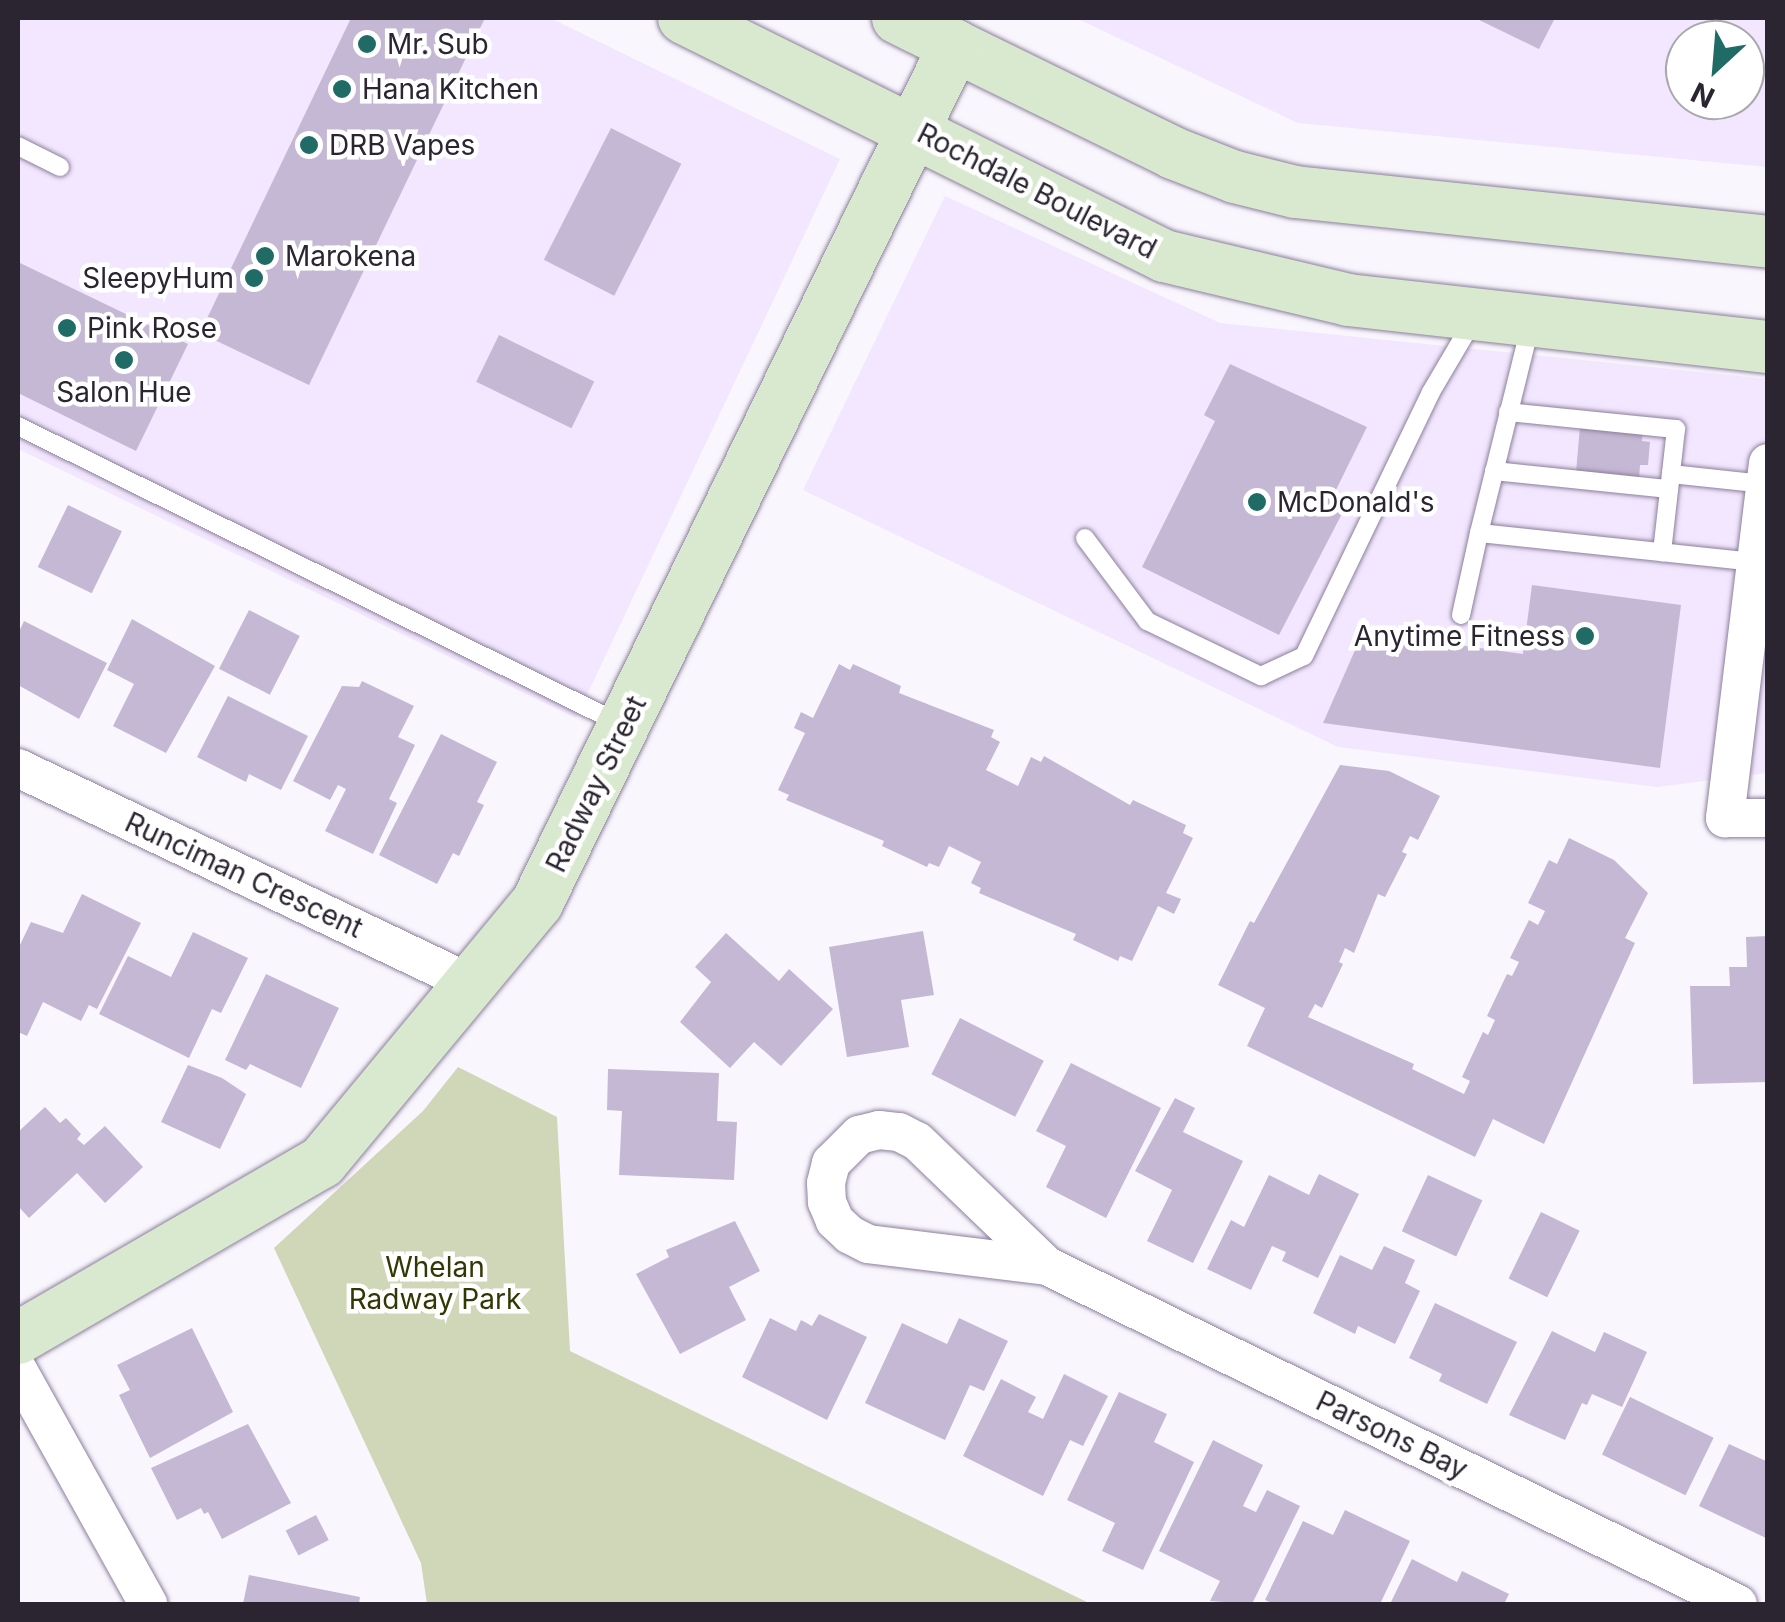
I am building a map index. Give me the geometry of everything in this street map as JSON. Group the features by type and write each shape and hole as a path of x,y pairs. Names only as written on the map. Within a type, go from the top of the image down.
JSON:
{"main road":[{"name":"Rochdale Boulevard","path":"684,18 1164,256 1348,300 1768,348"},
{"path":"898,18 958,38 1173,153 1234,177 1295,192 1768,242"},
{"name":"Radway Street","path":"18,1338 322,1162 537,903 958,38"}],"street":[{"path":"1766,473 1725,818 1768,818"},
{"name":"Runciman Crescent","path":"18,768 470,982"},
{"name":"Parsons Bay","path":"1047,1266 868,1244 850,1236 828,1202 826,1183 831,1163 859,1135 879,1130 908,1136 1047,1266 1738,1604"},
{"path":"18,1370 148,1604"}],"lane":[{"path":"18,146 60,167"},
{"path":"1085,538 1146,621 1261,676 1304,656 1431,392 1476,315"},
{"path":"1461,615 1531,322"},
{"path":"1508,412 1676,429 1662,552"},
{"path":"18,426 624,726"},
{"path":"1494,471 1670,482 1766,473"},
{"path":"1480,533 1756,562"}],"shaded area":[{"path":"18,18 550,18 840,159 576,718 18,449"},
{"path":"1076,18 1767,18 1767,167 1298,123"},
{"path":"945,196 1220,323 1767,379 1767,773 1657,787 1338,747 803,490"}],"green space":[{"name":"Whelan Radway Park","path":"458,1067 557,1117 570,1351 1091,1604 427,1604 421,1563 274,1248 423,1111"}],"building":[{"path":"351,18 485,18 309,385 200,333"},
{"path":"1475,18 1555,18 1539,49"},
{"path":"611,128 681,164 614,296 544,260"},
{"path":"18,262 188,344 136,451 18,393"},
{"path":"499,335 594,381 571,428 476,382"},
{"name":"McDonald's","path":"1230,364 1367,427 1332,498 1346,506 1279,635 1142,567 1215,421 1204,415"},
{"path":"1580,426 1643,431 1642,441 1650,442 1648,465 1640,465 1639,479 1576,473"},
{"path":"68,505 122,531 92,593 38,567"},
{"path":"1532,585 1681,605 1660,768 1323,723 1363,632 1523,654"},
{"path":"249,610 300,636 270,695 219,669"},
{"path":"132,619 215,666 166,753 113,726 134,684 107,670"},
{"path":"24,621 107,663 79,719 18,685 18,634"},
{"path":"839,664 850,670 853,664 901,686 899,693 994,730 991,737 1000,742 986,770 1018,786 1031,757 1041,762 1044,756 1130,805 1133,800 1186,825 1183,833 1193,838 1166,893 1181,899 1174,914 1158,906 1132,961 1120,956 1118,961 1073,940 1076,934 979,893 981,888 971,883 981,862 949,846 939,867 929,863 927,867 882,846 884,841 786,800 789,795 778,790 805,733 794,728 801,712 813,718"},
{"path":"362,681 414,706 398,737 415,745 389,799 397,803 373,854 325,831 346,789 338,785 330,800 293,781 342,686 359,687"},
{"path":"228,696 308,736 281,790 249,774 246,782 197,757"},
{"path":"441,734 497,762 477,802 484,805 459,856 453,853 437,884 379,855"},
{"path":"1340,765 1389,771 1440,796 1418,840 1410,836 1402,852 1407,854 1385,897 1378,894 1354,953 1345,948 1339,962 1343,964 1322,1008 1315,1004 1308,1017 1414,1064 1412,1069 1464,1094 1470,1081 1462,1077 1483,1032 1488,1035 1495,1020 1487,1016 1507,974 1512,976 1519,962 1510,958 1529,920 1538,925 1545,911 1528,903 1549,860 1557,864 1569,838 1614,860 1648,893 1625,938 1635,943 1544,1144 1493,1119 1475,1157 1247,1046 1265,1008 1218,985 1250,921 1254,923"},
{"path":"82,894 141,923 97,1009 89,1005 81,1021 43,1002 27,1036 18,1032 18,949 31,922 63,933"},
{"path":"923,931 934,995 901,1000 909,1047 847,1057 829,947"},
{"path":"193,932 248,958 221,1013 212,1009 189,1058 99,1014 128,956 171,977"},
{"path":"726,933 779,981 789,969 833,1009 781,1066 754,1042 730,1068 680,1022 711,982 695,967"},
{"path":"1768,936 1768,1082 1693,1084 1690,986 1730,986 1729,967 1747,967 1746,937"},
{"path":"266,974 339,1008 301,1088 250,1064 246,1070 225,1060"},
{"path":"960,1018 1044,1061 1015,1117 931,1074"},
{"path":"1071,1063 1161,1108 1106,1218 1046,1187 1066,1146 1036,1131"},
{"path":"188,1065 222,1078 246,1094 220,1149 161,1122"},
{"path":"608,1069 719,1073 717,1121 737,1122 734,1180 619,1175 622,1111 607,1110"},
{"path":"1175,1098 1195,1108 1183,1132 1243,1161 1193,1263 1147,1241 1172,1190 1135,1171"},
{"path":"45,1107 60,1123 66,1118 81,1134 77,1139 84,1145 105,1126 143,1167 105,1203 77,1173 29,1218 18,1206 18,1132"},
{"path":"1319,1174 1359,1194 1318,1278 1282,1261 1286,1252 1272,1246 1251,1290 1207,1269 1231,1220 1244,1227 1269,1175 1309,1195"},
{"path":"1428,1175 1482,1200 1456,1257 1402,1231"},
{"path":"1541,1212 1580,1231 1547,1297 1509,1279"},
{"path":"735,1221 760,1271 729,1287 746,1320 680,1354 636,1274 669,1257 666,1250"},
{"path":"1384,1246 1415,1260 1405,1283 1420,1291 1395,1344 1358,1326 1355,1334 1313,1313 1340,1255 1372,1270"},
{"path":"1435,1303 1517,1342 1487,1404 1439,1381 1442,1374 1409,1358"},
{"path":"819,1314 867,1337 827,1420 742,1377 770,1318 796,1331 801,1320 812,1326"},
{"path":"959,1318 1008,1341 984,1391 970,1385 945,1440 865,1403 902,1323 947,1344"},
{"path":"192,1328 233,1412 150,1458 119,1395 130,1390 117,1365"},
{"path":"1552,1331 1595,1352 1604,1332 1647,1352 1622,1407 1592,1394 1587,1405 1582,1403 1565,1440 1509,1415"},
{"path":"1064,1374 1108,1396 1083,1446 1070,1440 1043,1496 963,1456 1001,1379 1036,1397 1028,1412 1043,1419"},
{"path":"1119,1392 1167,1414 1154,1442 1194,1462 1143,1570 1102,1551 1115,1523 1067,1500"},
{"path":"1630,1397 1714,1438 1686,1495 1602,1455"},
{"path":"248,1424 291,1503 222,1539 208,1512 204,1514 201,1508 177,1520 151,1468"},
{"path":"1213,1440 1263,1465 1243,1506 1256,1512 1267,1490 1300,1506 1252,1604 1210,1601 1220,1581 1159,1551"},
{"path":"1729,1444 1768,1462 1768,1539 1699,1506"},
{"path":"1345,1510 1410,1541 1380,1604 1274,1604 1265,1600 1303,1521 1333,1535"},
{"path":"316,1515 329,1540 298,1555 286,1530"},
{"path":"1412,1559 1457,1582 1462,1571 1509,1594 1504,1604 1390,1604"},
{"path":"249,1575 360,1597 359,1604 243,1604"}],"place":[{"name":"Mr. Sub","path":"367,44"},
{"name":"Hana Kitchen","path":"342,89"},
{"name":"DRB Vapes","path":"309,145"},
{"name":"Marokena","path":"265,256"},
{"name":"SleepyHum","path":"254,278"},
{"name":"Pink Rose","path":"67,328"},
{"name":"Salon Hue","path":"124,360"},
{"name":"McDonald's","path":"1257,502"},
{"name":"Anytime Fitness","path":"1585,636"}]}
